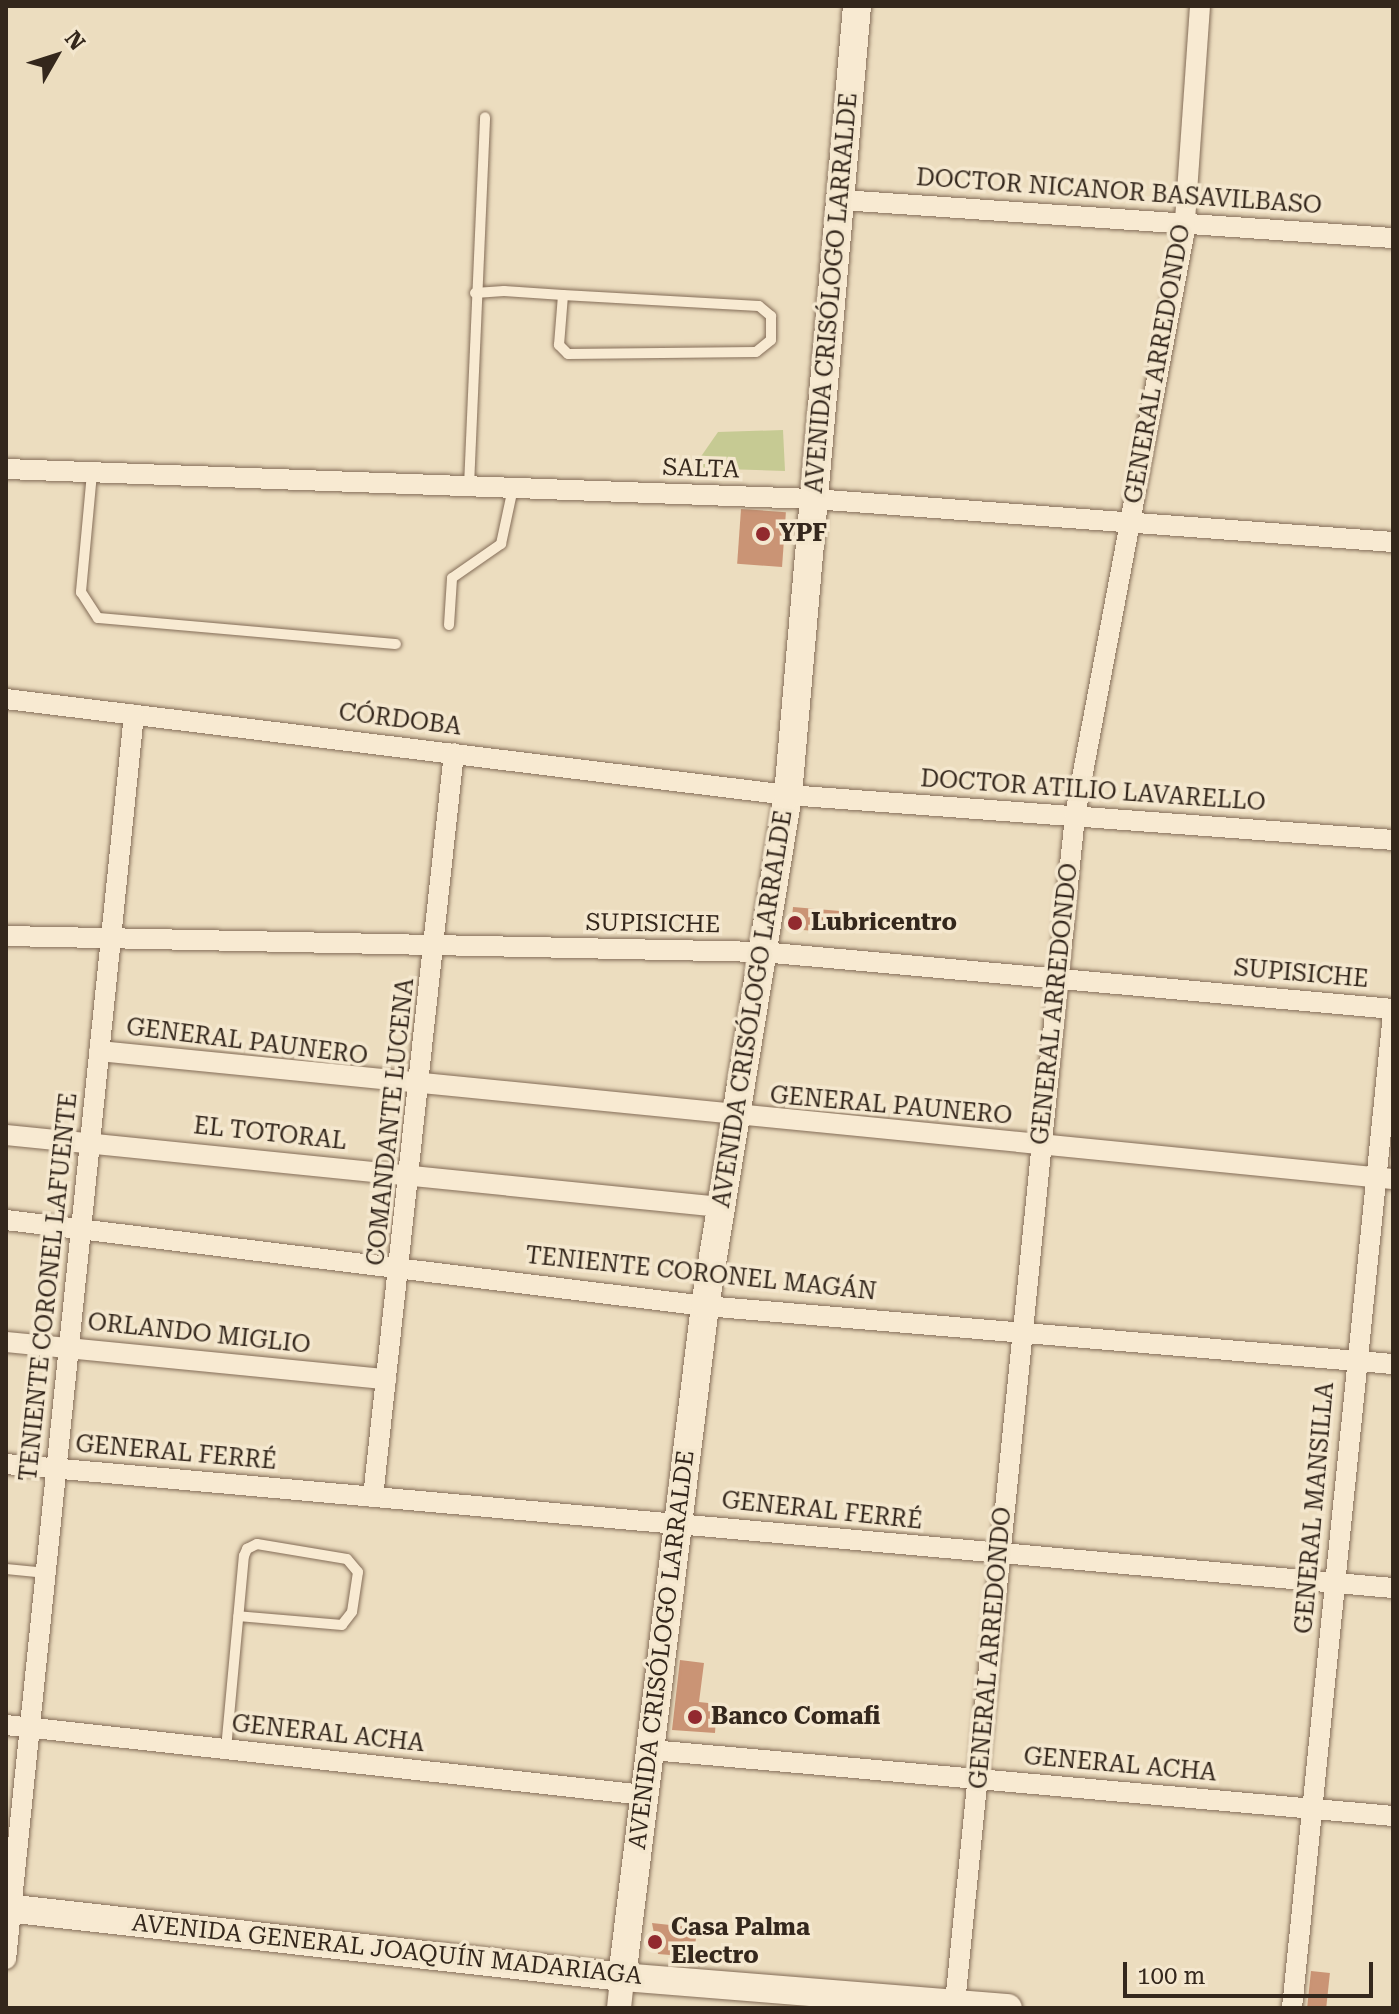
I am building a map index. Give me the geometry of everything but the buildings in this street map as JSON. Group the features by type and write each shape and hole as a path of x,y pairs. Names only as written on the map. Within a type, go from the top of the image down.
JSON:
{"main road":[{"name":"AVENIDA CRISÓLOGO LARRALDE","path":"622,1977 705,1306 788,795 857,6"},
{"name":"AVENIDA GENERAL JOAQUÍN MADARIAGA","path":"8,1908 622,1977 1008,2008"}],"street":[{"name":"GENERAL ARREDONDO","path":"955,2006 1075,815 1184,220 1200,6"},
{"name":"DOCTOR NICANOR BASAVILBASO","path":"842,200 1184,220 1393,238"},
{"name":"SALTA","path":"6,469 813,499 1393,542"},
{"name":"CÓRDOBA","path":"6,699 788,795"},
{"name":"TENIENTE CORONEL LAFUENTE","path":"6,1959 8,1908 47,1573 78,1229 134,715"},
{"name":"COMANDANTE LUCENA","path":"373,1497 437,946 454,753"},
{"name":"DOCTOR ATILIO LAVARELLO","path":"788,795 1393,840"},
{"name":"SUPISICHE","path":"6,936 762,952 1058,977 1393,1011"},
{"name":"GENERAL MANSILLA","path":"1292,2008 1355,1361 1384,1178 1393,1011"},
{"name":"GENERAL PAUNERO","path":"99,1051 421,1088 1384,1178"},
{"name":"EL TOTORAL","path":"6,1135 720,1207"},
{"name":"TENIENTE CORONEL MAGÁN","path":"6,1220 705,1306 1023,1330 1393,1364"},
{"name":"ORLANDO MIGLIO","path":"6,1342 386,1379"},
{"name":"GENERAL FERRÉ","path":"6,1464 1393,1588"},
{"name":"GENERAL ACHA","path":"6,1725 644,1795"},
{"name":"GENERAL ACHA","path":"651,1750 1393,1816"},
{"name":"AVENIDA CRISÓLOGO LARRALDE","path":"619,2008 622,1977"}],"lane":[{"path":"469,486 485,117"},
{"path":"475,293 563,295 759,306 771,316 771,340 756,352 568,354 559,345 563,295"},
{"path":"92,473 81,592 98,618 396,644"},
{"path":"449,625 452,578 501,544 513,488"},
{"path":"226,1749 238,1616 244,1556 257,1544 347,1559 358,1572 352,1612 342,1625 238,1616"},
{"path":"6,1569 47,1573"}],"green space":[{"path":"783,430 785,471 693,468 718,432"}],"place":[{"name":"YPF","path":"763,534"},
{"name":"Lubricentro","path":"795,923"},
{"name":"Banco Comafi","path":"695,1717"},
{"name":"Casa Palma Electro","path":"655,1942"}]}
